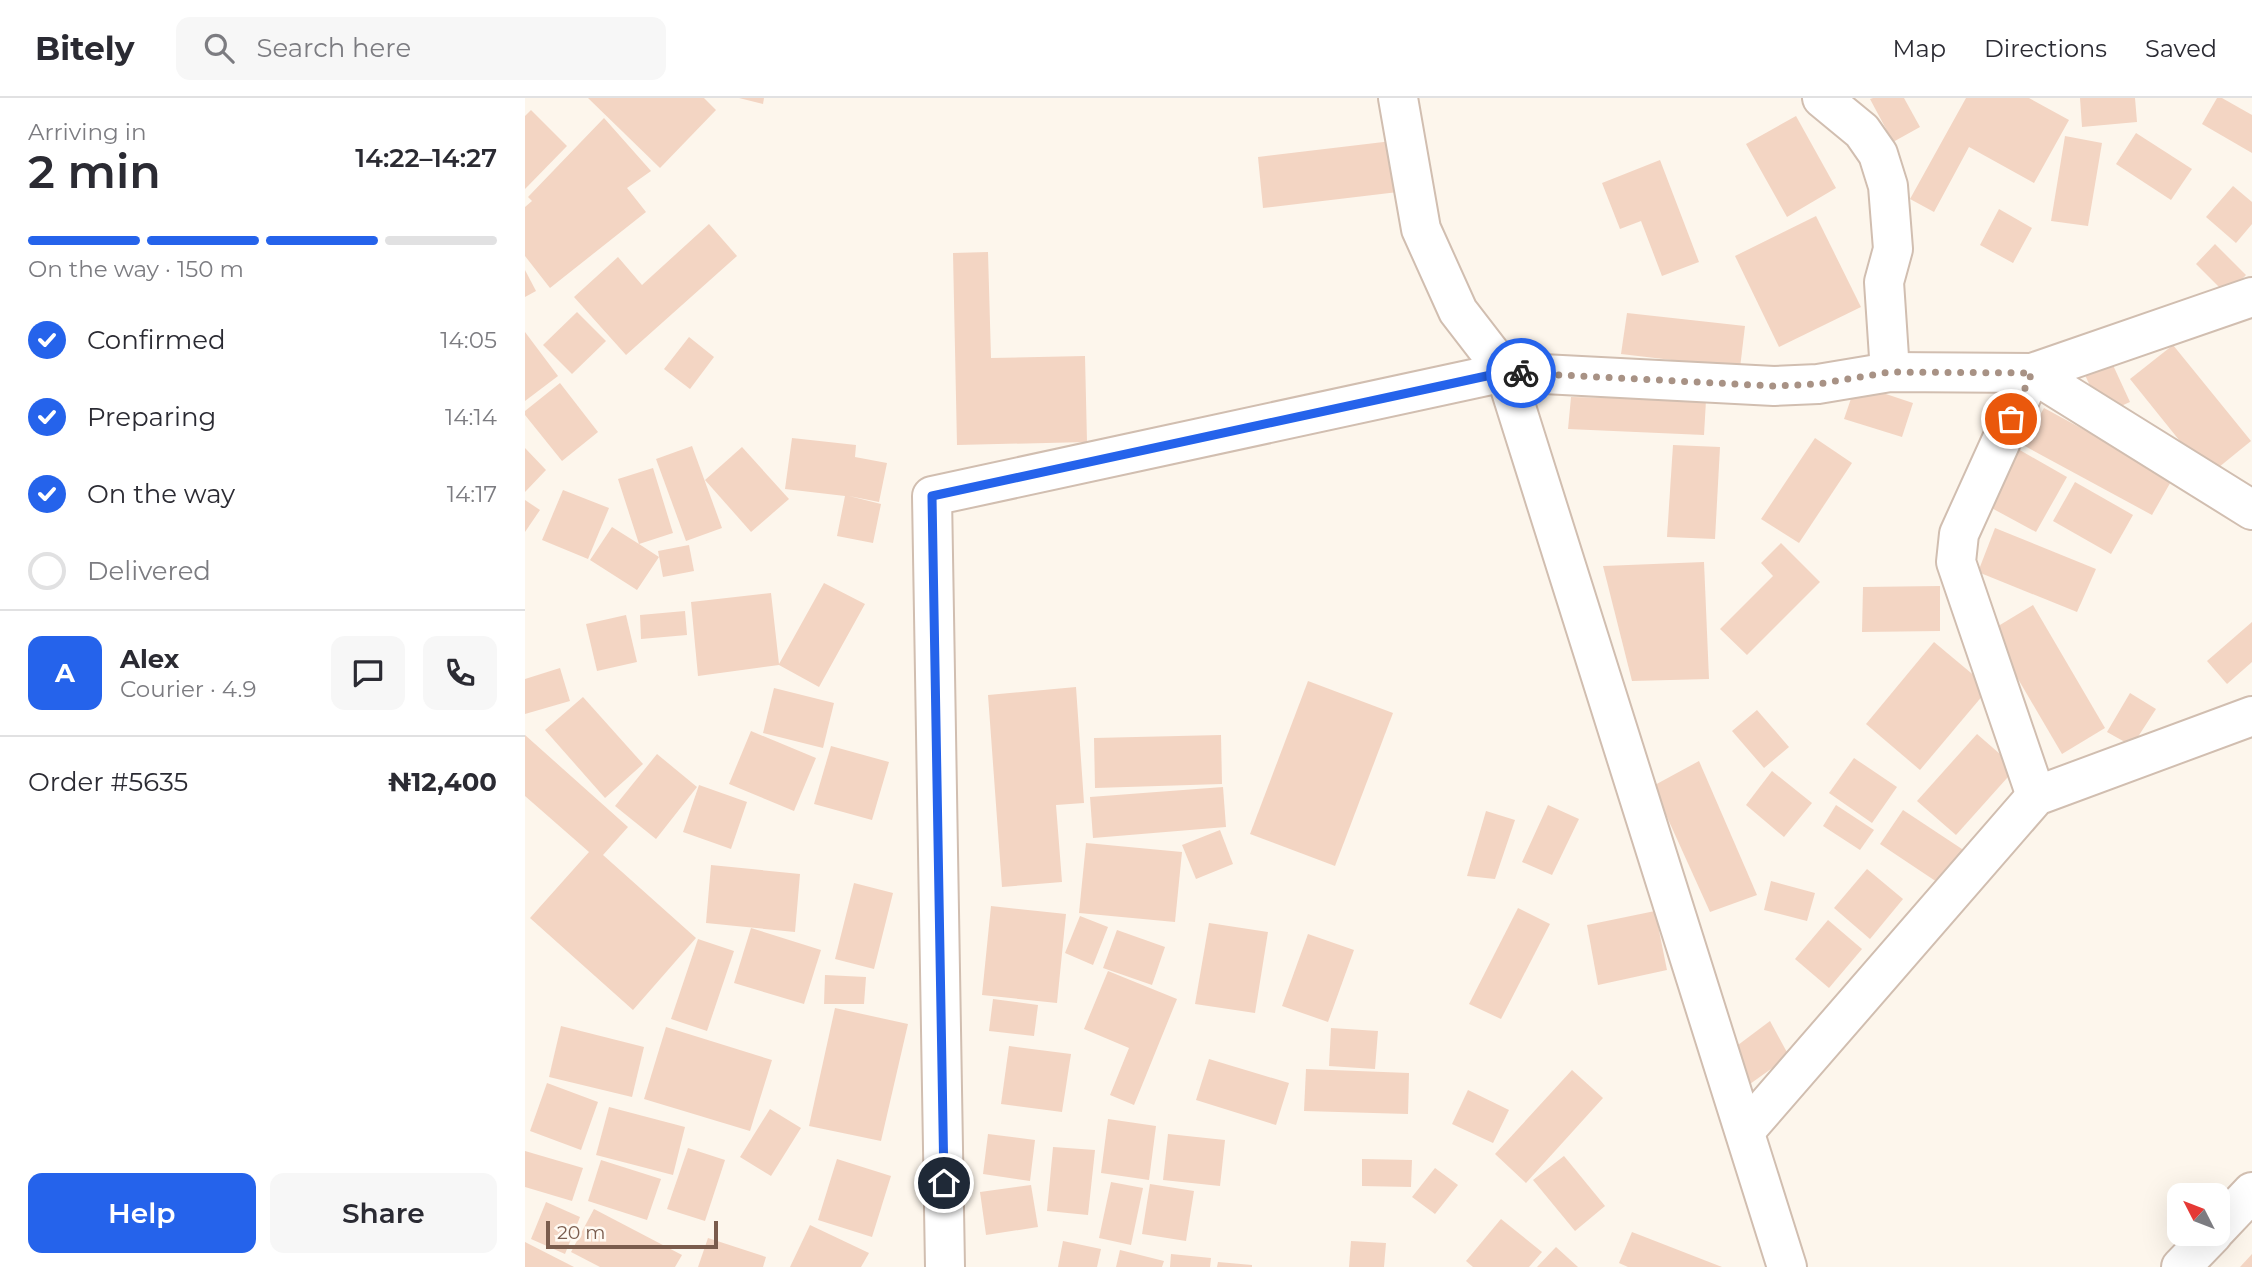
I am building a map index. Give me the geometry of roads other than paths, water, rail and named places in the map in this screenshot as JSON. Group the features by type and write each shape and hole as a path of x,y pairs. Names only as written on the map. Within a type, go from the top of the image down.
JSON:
{"street":[{"path":"1398,98 1421,229 1458,312 1505,372 1787,1267"},
{"path":"1822,98 1862,131 1878,154 1888,186 1893,249 1884,282 1890,372"},
{"path":"945,1267 932,496 1505,372 1774,386 1818,384 1890,372 2032,373 2252,297"},
{"path":"2032,373 2252,510"},
{"path":"2032,373 1959,534 1956,562 2036,796"},
{"path":"1745,1131 2036,796 2252,716"},
{"path":"2230,1215 2252,1192"},
{"path":"2181,1267 2201,1246"}]}
